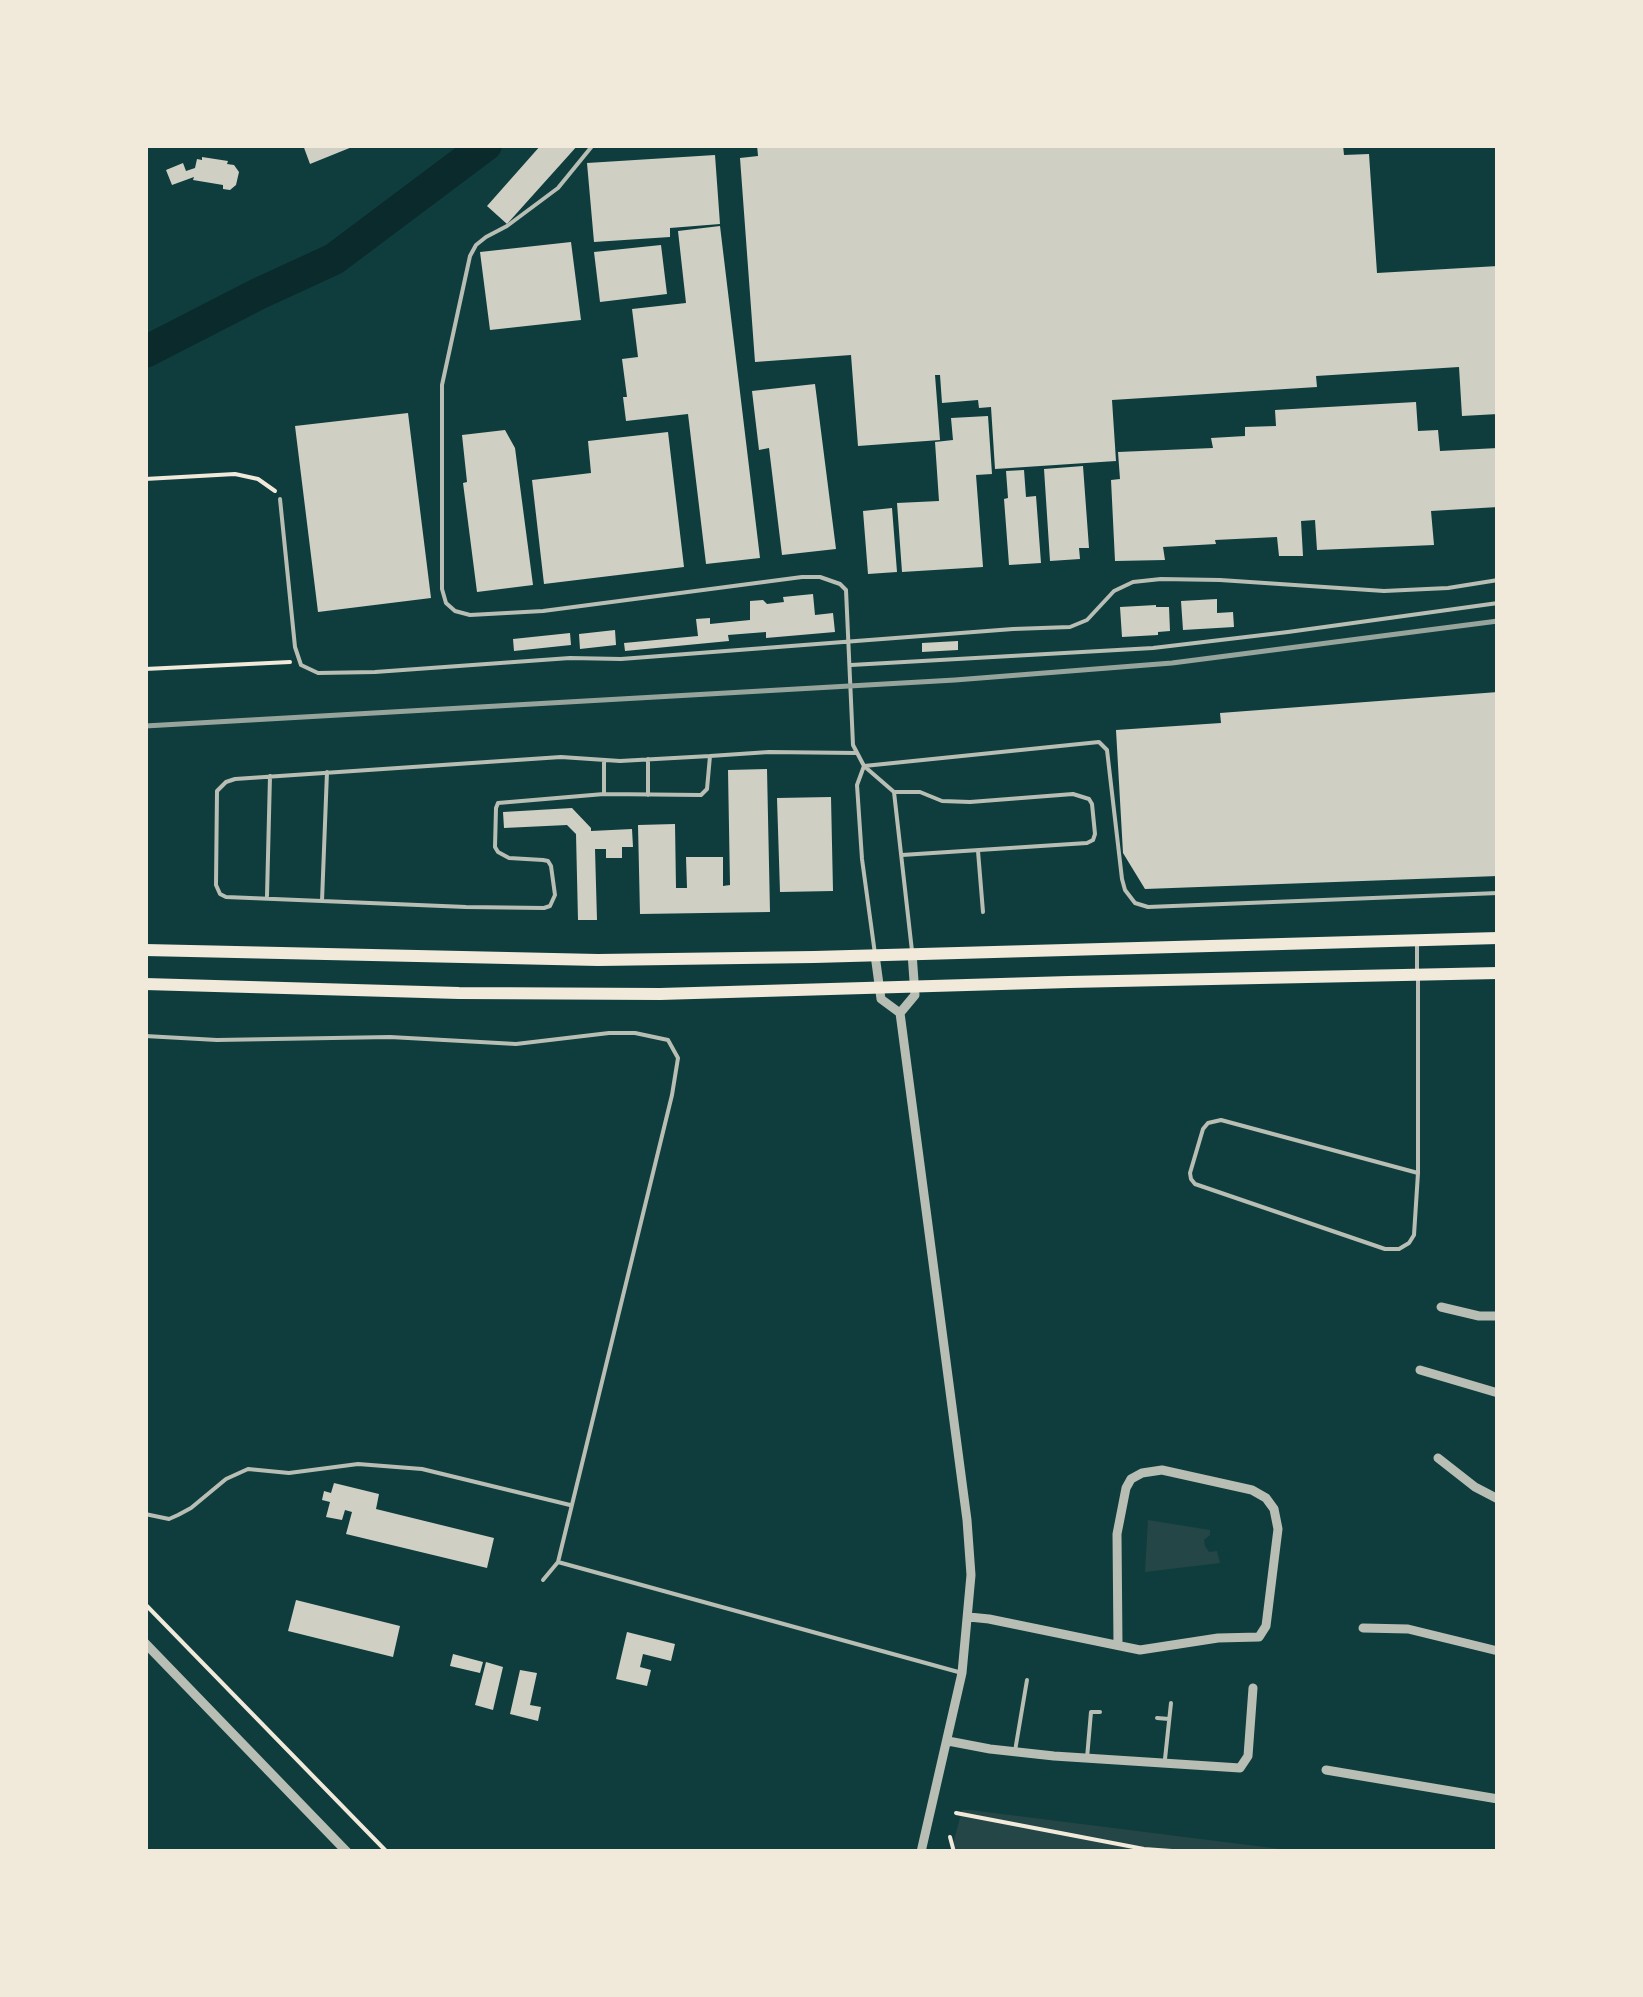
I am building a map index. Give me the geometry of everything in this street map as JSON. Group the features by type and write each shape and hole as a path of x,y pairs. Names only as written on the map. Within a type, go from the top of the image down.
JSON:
{"main road":[{"path":"145,950 598,960 1498,938"},
{"path":"145,984 660,994 1498,972"}],"street":[{"path":"900,1013 915,995 912,953"},
{"path":"875,954 881,999 900,1013 967,1520 970,1576 962,1673 920,1852"},
{"path":"1441,1307 1498,1316"},
{"path":"1420,1370 1498,1393"},
{"path":"1438,1458 1475,1487 1498,1498"},
{"path":"969,1618 1135,1650 1218,1638 1256,1638 1262,1634 1267,1617 1278,1530 1274,1509 1266,1498 1252,1490 1162,1470 1131,1479 1118,1534 1118,1644"},
{"path":"1363,1628 1408,1628 1498,1651"},
{"path":"145,1643 347,1852"},
{"path":"948,1741 1014,1751 1232,1769 1244,1766 1248,1756 1253,1688"},
{"path":"1326,1770 1498,1799"}],"lane":[{"path":"593,145 558,188 486,237 470,256 442,385 442,589 446,603 455,611 470,614 544,611 820,576 840,584 846,590 854,746 864,766 894,792 920,792 942,801 1072,794 1089,798 1092,804 1095,834 1087,844 902,855"},
{"path":"280,499 295,648 301,665 318,673 570,658 621,659 1070,627 1087,620 1108,596 1123,586 1160,578 1384,591 1448,588 1498,580"},
{"path":"851,665 1153,648 1498,603"},
{"path":"864,766 1099,742 1107,750 1122,880 1135,903 1148,907 1498,893"},
{"path":"710,756 706,789 701,796 604,794 498,804 495,847 510,858 548,861 555,895 550,906 466,907 226,896 218,889 218,791 235,778 542,758 648,760 768,752 858,752"},
{"path":"604,760 604,794"},
{"path":"648,760 648,795"},
{"path":"864,766 857,784 875,954"},
{"path":"322,900 327,772"},
{"path":"267,898 270,776"},
{"path":"894,792 912,953"},
{"path":"978,851 983,912"},
{"path":"1416,940 1418,1173 1414,1235 1404,1247 1391,1249 1195,1184 1190,1179 1203,1129 1221,1120 1418,1173"},
{"path":"145,1036 218,1040 390,1036 516,1044 608,1033 648,1034 668,1040 678,1058 672,1096 558,1562 543,1580"},
{"path":"145,1514 178,1516 226,1479 248,1469 289,1473 358,1464 422,1469 570,1505"},
{"path":"558,1562 962,1673"},
{"path":"1014,1751 1026,1680"},
{"path":"1164,1764 1172,1703"},
{"path":"1086,1758 1091,1712 1100,1712"},
{"path":"1157,1718 1170,1719"}],"path":[{"path":"145,479 234,474 258,479 280,499"},
{"path":"145,669 300,662"},
{"path":"145,1604 387,1852"},
{"path":"956,1813 1158,1852"},
{"path":"950,1837 954,1852"},
{"path":"1144,1849 1186,1852"}],"shaded area":[{"path":"1148,1520 1210,1530 1205,1546 1209,1552 1217,1551 1220,1563 1145,1572"},
{"path":"962,1810 970,1810 1304,1852 951,1852"}],"building":[{"path":"303,145 357,145 310,164"},
{"path":"541,145 578,145 507,224 487,206"},
{"path":"757,145 1343,145 1344,155 1369,154 1377,273 1498,266 1498,414 1462,416 1459,367 1316,376 1317,387 1112,400 1116,461 995,469 991,407 979,408 978,400 942,403 940,375 935,375 940,440 858,446 851,355 755,362 740,158 758,156"},
{"path":"715,155 720,224 670,228 670,237 594,242 587,163"},
{"path":"197,159 234,165 239,172 236,185 230,190 223,189 223,185 193,180 194,177 172,185 166,170 183,163 186,171 195,168"},
{"path":"720,226 760,558 706,564 688,414 626,421 622,359 638,357 632,309 686,303 678,231"},
{"path":"571,242 581,320 490,330 480,252"},
{"path":"661,245 667,294 600,302 594,252"},
{"path":"815,384 836,549 782,555 769,448 759,450 752,391"},
{"path":"1416,402 1418,431 1438,430 1440,451 1498,448 1498,507 1431,511 1434,545 1317,550 1315,520 1301,521 1303,556 1279,556 1277,537 1163,547 1165,560 1115,561 1111,480 1120,479 1118,452 1213,448 1211,438 1245,436 1245,427 1276,426 1275,410"},
{"path":"408,413 431,598 318,612 295,426"},
{"path":"988,416 992,474 976,475 983,567 902,572 897,503 939,501 935,442 953,440 951,418"},
{"path":"505,430 515,448 533,585 477,592 463,483 467,482 462,435"},
{"path":"668,432 684,567 544,584 532,480 591,473 588,441"},
{"path":"1083,466 1089,548 1079,548 1080,559 1050,561 1044,469"},
{"path":"1024,470 1026,497 1036,496 1041,563 1009,565 1006,471"},
{"path":"892,508 897,572 868,574 863,511"},
{"path":"813,594 815,615 833,613 835,632 766,638 766,632 728,635 729,641 625,651 624,643 698,636 696,619 710,618 710,624 750,620 750,601 763,600 767,604 784,602 783,597"},
{"path":"1217,599 1217,613 1233,612 1234,627 1183,630 1181,601"},
{"path":"1120,607 1169,607 1170,631 1122,637"},
{"path":"615,630 616,645 580,649 579,634"},
{"path":"570,633 571,645 514,651 513,639"},
{"path":"958,641 958,650 922,652 922,643"},
{"path":"1498,692 1498,876 1145,889 1123,853 1116,730 1221,723 1220,713"},
{"path":"767,769 770,912 640,914 638,825 675,824 676,888 687,888 686,857 723,857 723,886 730,885 728,770"},
{"path":"831,797 833,891 780,892 777,798"},
{"path":"572,808 591,831 632,829 633,847 622,847 622,858 606,858 606,849 595,849 597,920 578,920 576,834 567,825 504,828 503,812"},
{"path":"334,1483 379,1494 376,1509 494,1538 487,1568 346,1534 352,1512 345,1510 342,1520 326,1517 330,1502 322,1500 324,1491 331,1493"},
{"path":"296,1600 400,1626 393,1657 288,1631"},
{"path":"627,1632 675,1644 671,1661 643,1654 640,1667 651,1670 647,1686 616,1679"},
{"path":"453,1654 483,1662 480,1673 450,1666"},
{"path":"486,1662 503,1667 493,1710 475,1705"},
{"path":"520,1670 537,1673 530,1705 541,1707 538,1721 510,1714"}],"waterway":[{"path":"145,352 334,259 486,145"}],"railway":[{"path":"145,726 955,680 1172,663 1498,621"}]}
